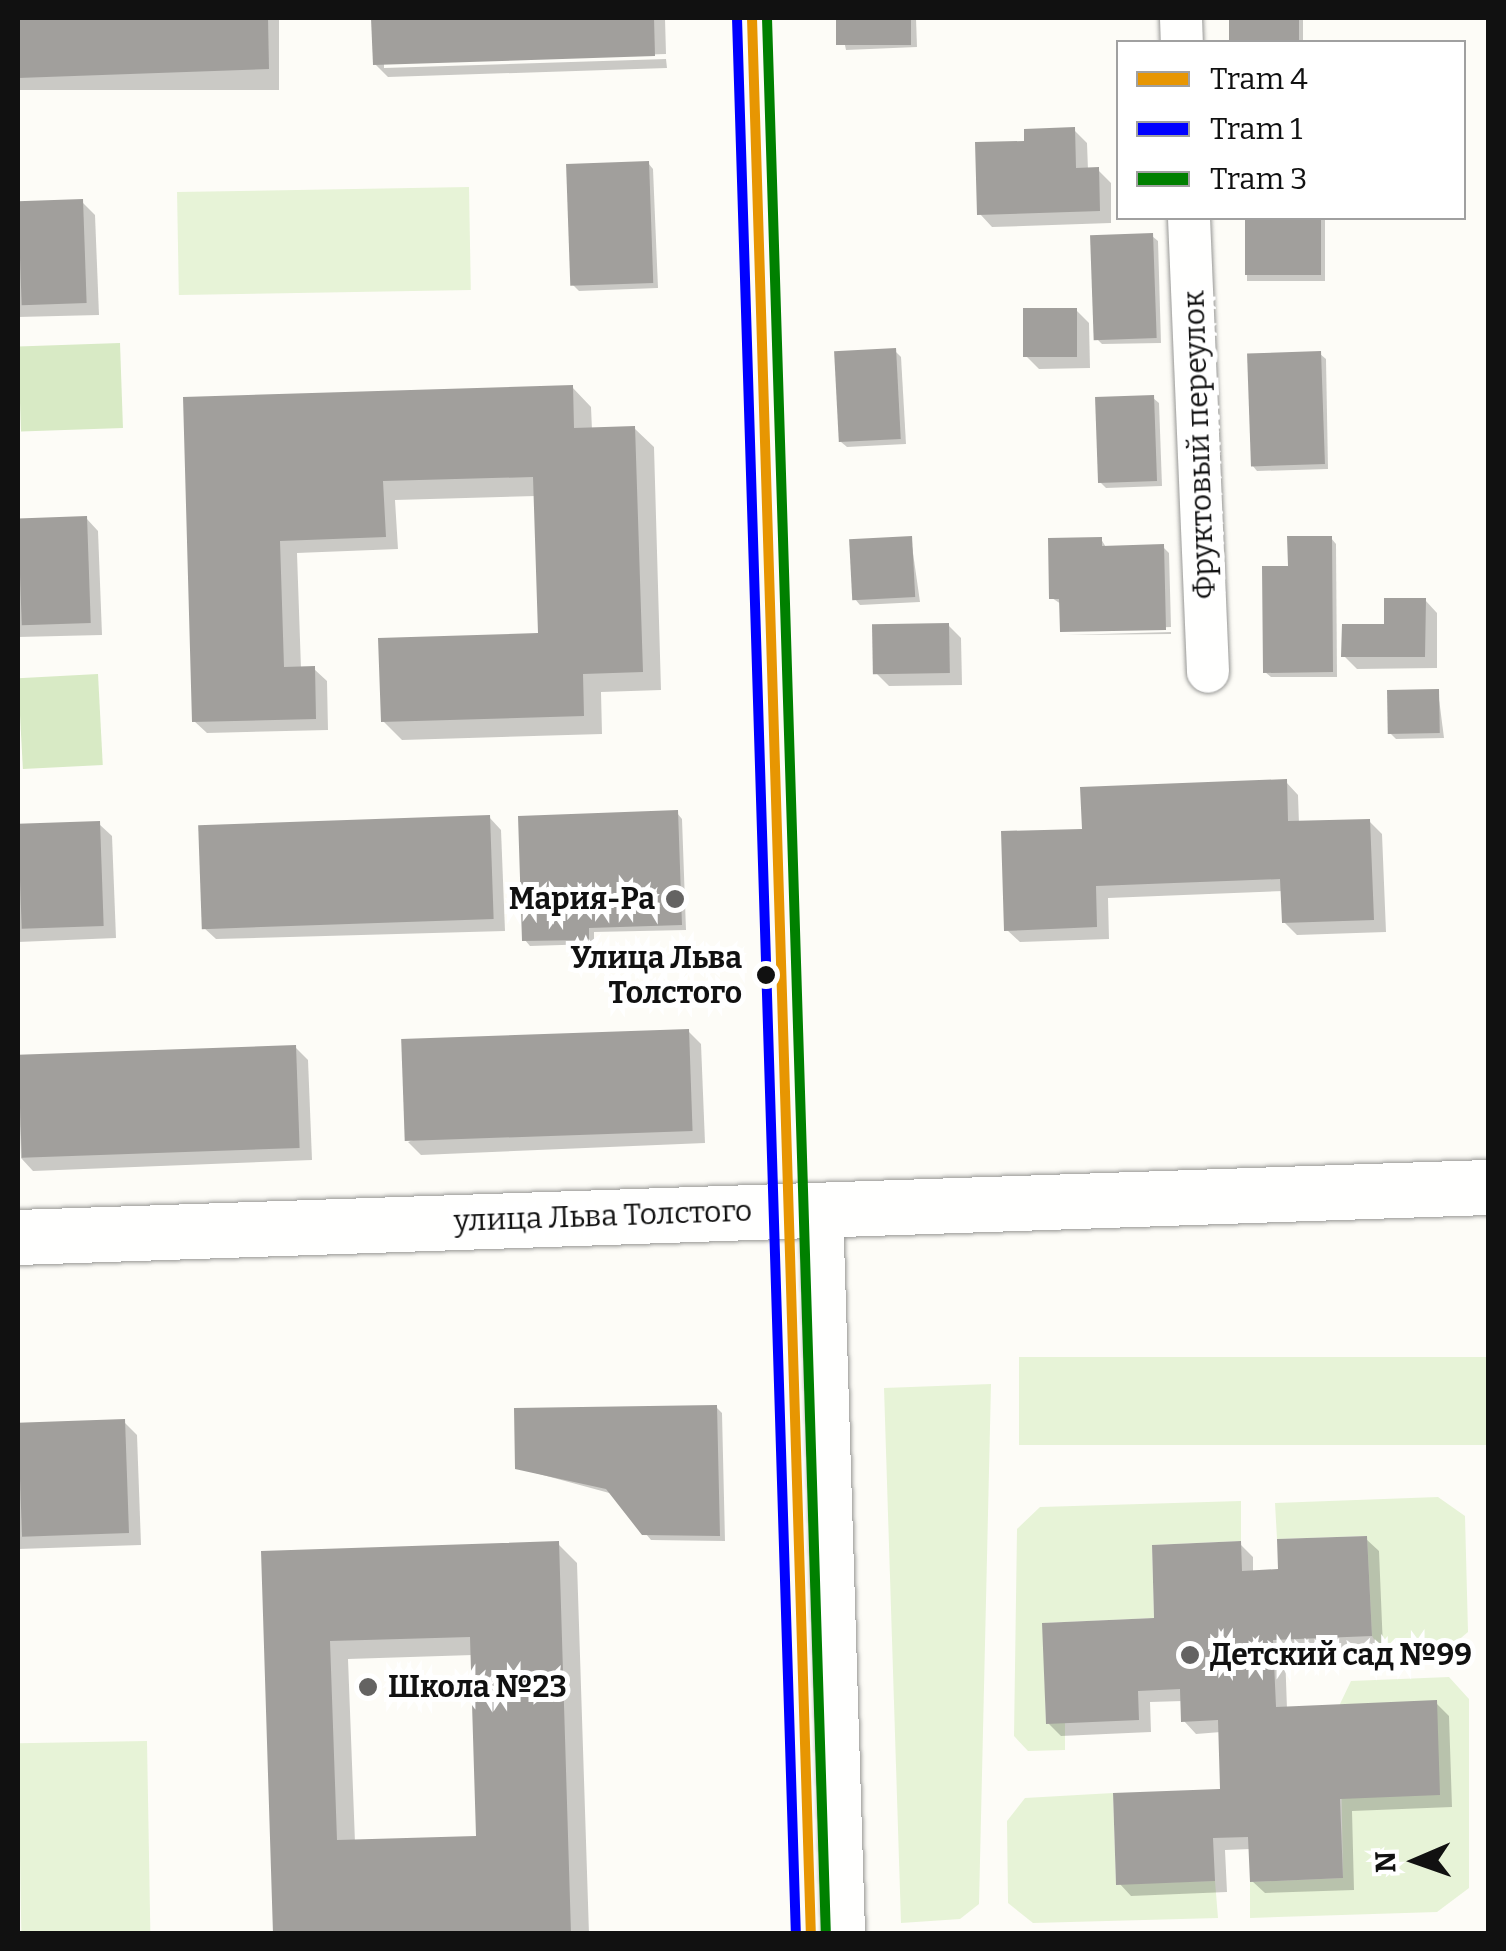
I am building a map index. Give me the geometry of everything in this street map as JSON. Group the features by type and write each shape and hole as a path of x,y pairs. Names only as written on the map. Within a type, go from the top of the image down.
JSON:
{"street":[{"name":"Фруктовый переулок","path":"1189,220 1208,672"},
{"name":"улица Льва Толстого","path":"18,1238 1488,1187"},
{"path":"822,1208 844,1934"}],"green space":[{"path":"469,187 471,290 179,295 177,192"},
{"path":"120,343 123,428 21,432 18,347"},
{"path":"98,674 103,765 23,769 18,678"},
{"path":"1019,1357 1488,1357 1488,1445 1019,1445"},
{"path":"991,1384 979,1904 960,1919 901,1923 884,1388"},
{"path":"1438,1497 1465,1516 1468,1632 1449,1648 1379,1647 1372,1636 1367,1536 1277,1539 1275,1503"},
{"path":"1241,1501 1241,1541 1152,1545 1154,1618 1043,1623 1046,1723 1065,1723 1065,1750 1028,1751 1014,1736 1017,1529 1040,1507"},
{"path":"1449,1677 1469,1699 1469,1888 1437,1912 1250,1918 1250,1882 1343,1878 1340,1704 1351,1681"},
{"path":"147,1741 150,1933 21,1934 18,1743"},
{"path":"1113,1793 1116,1884 1215,1881 1218,1918 1033,1923 1008,1903 1007,1821 1025,1798"}],"building":[{"path":"18,18 268,18 269,69 18,78"},
{"path":"371,18 654,18 655,56 373,65"},
{"path":"836,18 911,18 911,45 836,45"},
{"path":"1229,18 1299,18 1299,40 1229,40"},
{"path":"1075,127 1076,168 1099,167 1100,211 977,215 975,142 1024,141 1024,129"},
{"path":"649,161 653,283 570,286 566,164"},
{"path":"83,199 87,303 22,305 18,201"},
{"path":"1245,220 1321,220 1321,275 1245,275"},
{"path":"1153,233 1157,338 1094,340 1090,235"},
{"path":"1023,308 1077,308 1077,357 1023,357"},
{"path":"896,348 901,439 839,442 834,351"},
{"path":"1321,351 1325,464 1251,467 1247,354"},
{"path":"573,385 574,428 635,426 643,672 583,674 584,716 381,722 378,638 538,633 533,477 383,481 386,537 280,541 284,667 315,666 316,719 192,722 183,397"},
{"path":"1154,395 1157,481 1098,483 1095,397"},
{"path":"87,516 91,623 22,625 18,518"},
{"path":"912,536 915,597 852,600 849,539"},
{"path":"1287,536 1332,536 1333,672 1263,673 1262,566 1288,566"},
{"path":"1102,537 1102,546 1164,544 1166,630 1060,632 1059,599 1049,599 1048,538"},
{"path":"1384,598 1426,598 1425,657 1341,657 1342,624 1384,624"},
{"path":"949,623 950,673 873,674 872,624"},
{"path":"1439,689 1440,733 1388,734 1387,690"},
{"path":"1287,779 1288,821 1370,819 1374,920 1282,923 1280,879 1096,886 1097,927 1004,931 1001,831 1082,829 1080,787"},
{"path":"678,810 682,925 589,928 589,940 522,941 518,816"},
{"path":"490,815 494,919 202,929 198,825"},
{"path":"100,821 104,926 22,929 18,824"},
{"path":"689,1029 693,1131 405,1141 401,1039"},
{"path":"296,1045 300,1148 22,1158 18,1055"},
{"path":"717,1405 720,1536 642,1535 606,1489 515,1469 514,1408"},
{"path":"125,1419 129,1533 22,1537 18,1423"},
{"path":"1367,1536 1372,1636 1273,1640 1276,1707 1437,1700 1440,1795 1340,1799 1343,1878 1250,1882 1248,1837 1213,1838 1215,1881 1116,1885 1113,1793 1220,1789 1218,1720 1181,1722 1180,1689 1138,1691 1139,1720 1046,1724 1042,1623 1154,1618 1152,1545 1241,1541 1242,1571 1278,1569 1277,1539"},
{"path":"559,1541 571,1934 273,1934 261,1551","holes":["470,1637 476,1836 337,1840 330,1641"]}],"tram line":[{"name":"1","path":"737,18 796,1934"},
{"name":"4","path":"752,18 811,1934"},
{"name":"3","path":"767,18 826,1934"}],"place":[{"name":"Мария-Ра","path":"675,899"},
{"name":"Улица Льва Толстого","path":"766,975"},
{"name":"Детский сад №99","path":"1190,1655"},
{"name":"Школа №23","path":"368,1687"}]}
